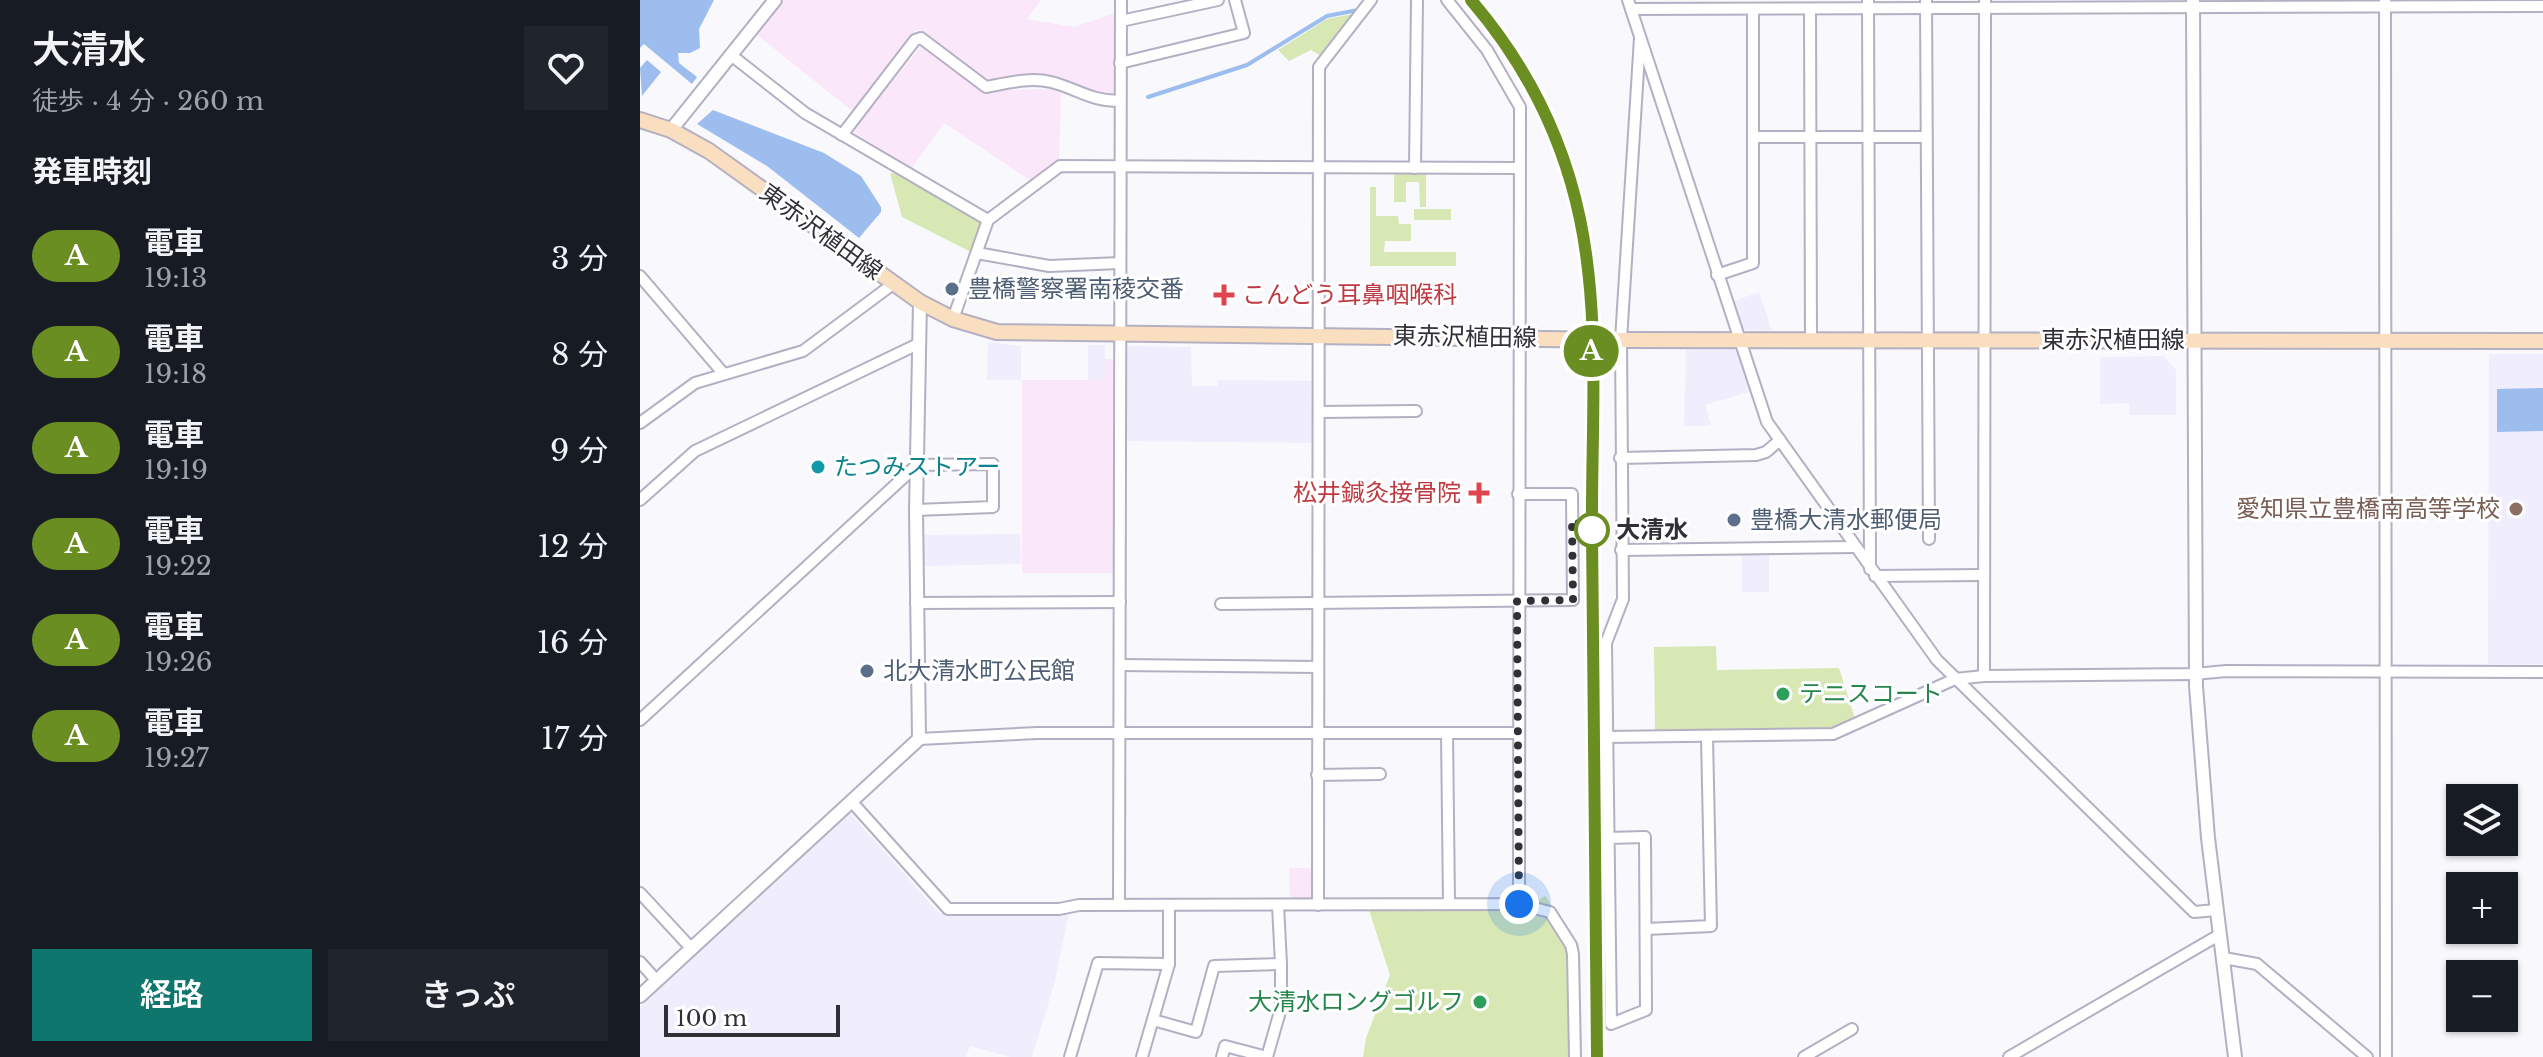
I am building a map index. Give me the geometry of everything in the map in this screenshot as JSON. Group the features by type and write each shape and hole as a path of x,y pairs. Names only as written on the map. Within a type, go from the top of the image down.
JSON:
{"main road":[{"name":"東赤沢植田線","path":"640,120 671,130 709,151 920,302 953,319 1012,334 1621,340 2543,341"}],"street":[{"path":"671,130 775,0"},
{"path":"1119,905 1121,0"},
{"path":"1121,21 1218,0"},
{"path":"1120,63 1244,33 1235,0"},
{"path":"1318,905 1319,67 1371,0"},
{"path":"1415,168 1417,0"},
{"path":"1447,0 1487,50 1520,107 1519,904"},
{"path":"2193,3 2195,674 2216,910 2235,1057"},
{"path":"2216,910 2194,912 1955,679 1872,573 1767,422 1630,5 1753,9 1868,5 2193,3 2543,6"},
{"path":"2385,3 2386,1057"},
{"path":"1984,676 1985,4"},
{"path":"1868,5 1872,573"},
{"path":"1926,5 1929,539"},
{"path":"1717,275 1753,263 1753,9"},
{"path":"1810,9 1811,340"},
{"path":"842,135 915,40 921,38 986,87 1045,81 1094,100 1120,101"},
{"path":"1608,838 1645,837 1646,1010 1611,1024 1606,737 1606,643 1607,632 1623,599 1621,340 1640,38"},
{"path":"731,55 805,113 988,220"},
{"path":"1753,137 1926,137"},
{"path":"953,319 988,220 1060,166 1519,168"},
{"path":"977,253 1049,266 1120,263"},
{"path":"640,276 723,373"},
{"path":"640,423 685,388 723,373 803,351 893,284"},
{"path":"919,739 916,510 920,302"},
{"path":"640,500 695,451 918,344"},
{"path":"1319,412 1416,411"},
{"path":"1620,458 1756,455 1766,452 1780,440"},
{"path":"640,720 917,465 993,464 993,507 916,510"},
{"path":"1221,604 1573,600 1572,494 1518,494"},
{"path":"1621,550 1854,547"},
{"path":"1872,573 1982,575"},
{"path":"916,603 1120,602"},
{"path":"1120,665 1318,667"},
{"path":"1606,737 1833,734 1955,679 1984,676 2226,671 2386,674 2543,672"},
{"path":"640,996 919,739 1119,733 1517,733"},
{"path":"1447,733 1449,903"},
{"path":"1646,929 1711,926 1707,737"},
{"path":"1317,775 1380,774"},
{"path":"851,801 948,909 1449,903 1519,904 1550,912 1571,945 1575,1057"},
{"path":"640,893 692,949"},
{"path":"1142,1057 1169,964 1169,905"},
{"path":"1222,1057 1225,1046 1267,1057 1281,1008 1278,905"},
{"path":"2009,1057 2219,935"},
{"path":"2224,958 2257,964 2367,1057"},
{"path":"640,962 657,981"},
{"path":"1070,1057 1098,963 1169,964"},
{"path":"1153,1020 1196,1032 1214,966 1281,964"},
{"path":"1804,1057 1852,1029"}],"shaded area":[{"path":"784,0 1041,0 1027,19 1074,27 1115,13 1115,96 1099,96 1046,76 989,82 921,30 915,31 852,111 757,35"},
{"path":"923,44 989,94 1002,90 1051,89 1061,93 1059,165 1034,183 944,123 911,169 855,133 855,127"},
{"path":"1759,292 1772,331 1744,330 1734,301"},
{"path":"988,342 1021,346 1021,380 987,380"},
{"path":"1088,345 1105,345 1105,380 1088,380"},
{"path":"1125,346 1191,347 1192,386 1218,386 1218,380 1316,381 1316,443 1124,441"},
{"path":"1686,349 1739,349 1752,391 1705,405 1711,426 1684,426"},
{"name":"愛知県立豊橋南高等学校","path":"2489,354 2543,354 2543,664 2488,664"},
{"path":"2163,356 2176,370 2176,415 2130,415 2129,403 2100,404 2100,357"},
{"path":"1105,359 1118,359 1117,573 1022,573 1022,380 1105,380"},
{"path":"1020,534 1021,564 922,566 922,535"},
{"path":"1742,554 1769,554 1769,592 1742,592"},
{"path":"850,813 940,914 1069,913 1054,985 1032,1057 1010,1057 970,1046 966,1057 640,1057 640,1007"},
{"path":"1289,868 1314,868 1314,900 1290,901"}],"green space":[{"path":"1353,14 1321,56 1311,50 1289,61 1278,50 1327,19"},
{"path":"1426,171 1426,207 1420,207 1419,182 1406,182 1406,202 1394,202 1394,172"},
{"path":"890,173 905,174 981,222 971,252 902,217"},
{"path":"1370,187 1376,187 1376,216 1398,216 1399,224 1411,224 1411,241 1385,241 1384,252 1456,252 1456,266 1370,266"},
{"path":"1414,209 1451,209 1451,220 1414,220"},
{"path":"1716,646 1717,670 1839,668 1855,719 1824,730 1655,732 1654,647"},
{"name":"大清水ロングゴルフ","path":"1545,896 1579,945 1581,1057 1363,1057 1366,1038 1390,975 1369,910 1519,911"}],"water":[{"path":"640,0 714,0 699,29 700,48 690,53 678,53 679,63 697,77 692,84 644,44 640,48"},
{"path":"647,60 661,72 642,96 640,68"},
{"path":"713,110 824,153 861,176 881,207 881,212 859,238 767,166 697,124"},
{"path":"2543,388 2543,431 2497,432 2497,389"}],"waterway":[{"path":"1148,97 1247,65 1327,16 1358,10"}],"railway":[{"path":"1471,0 1508,50 1552,131 1573,189 1587,257 1594,375 1592,532 1597,1057"}],"train":[{"name":"A","path":"1471,0 1527,78 1550,120 1575,200 1587,261 1593,392 1597,1057"}],"place":[{"name":"豊橋警察署南稜交番","path":"952,289"},
{"name":"こんどう耳鼻咽喉科","path":"1224,295"},
{"name":"たつみストアー","path":"818,467"},
{"name":"松井鍼灸接骨院","path":"1479,493"},
{"name":"愛知県立豊橋南高等学校","path":"2516,509"},
{"name":"豊橋大清水郵便局","path":"1734,520"},
{"name":"大清水","path":"1592,530"},
{"name":"北大清水町公民館","path":"867,671"},
{"name":"テニスコート","path":"1783,694"},
{"name":"大清水ロングゴルフ","path":"1480,1002"}],"route":[{"path":"1519,904 1517,601 1573,600 1572,520 1592,530"}]}
